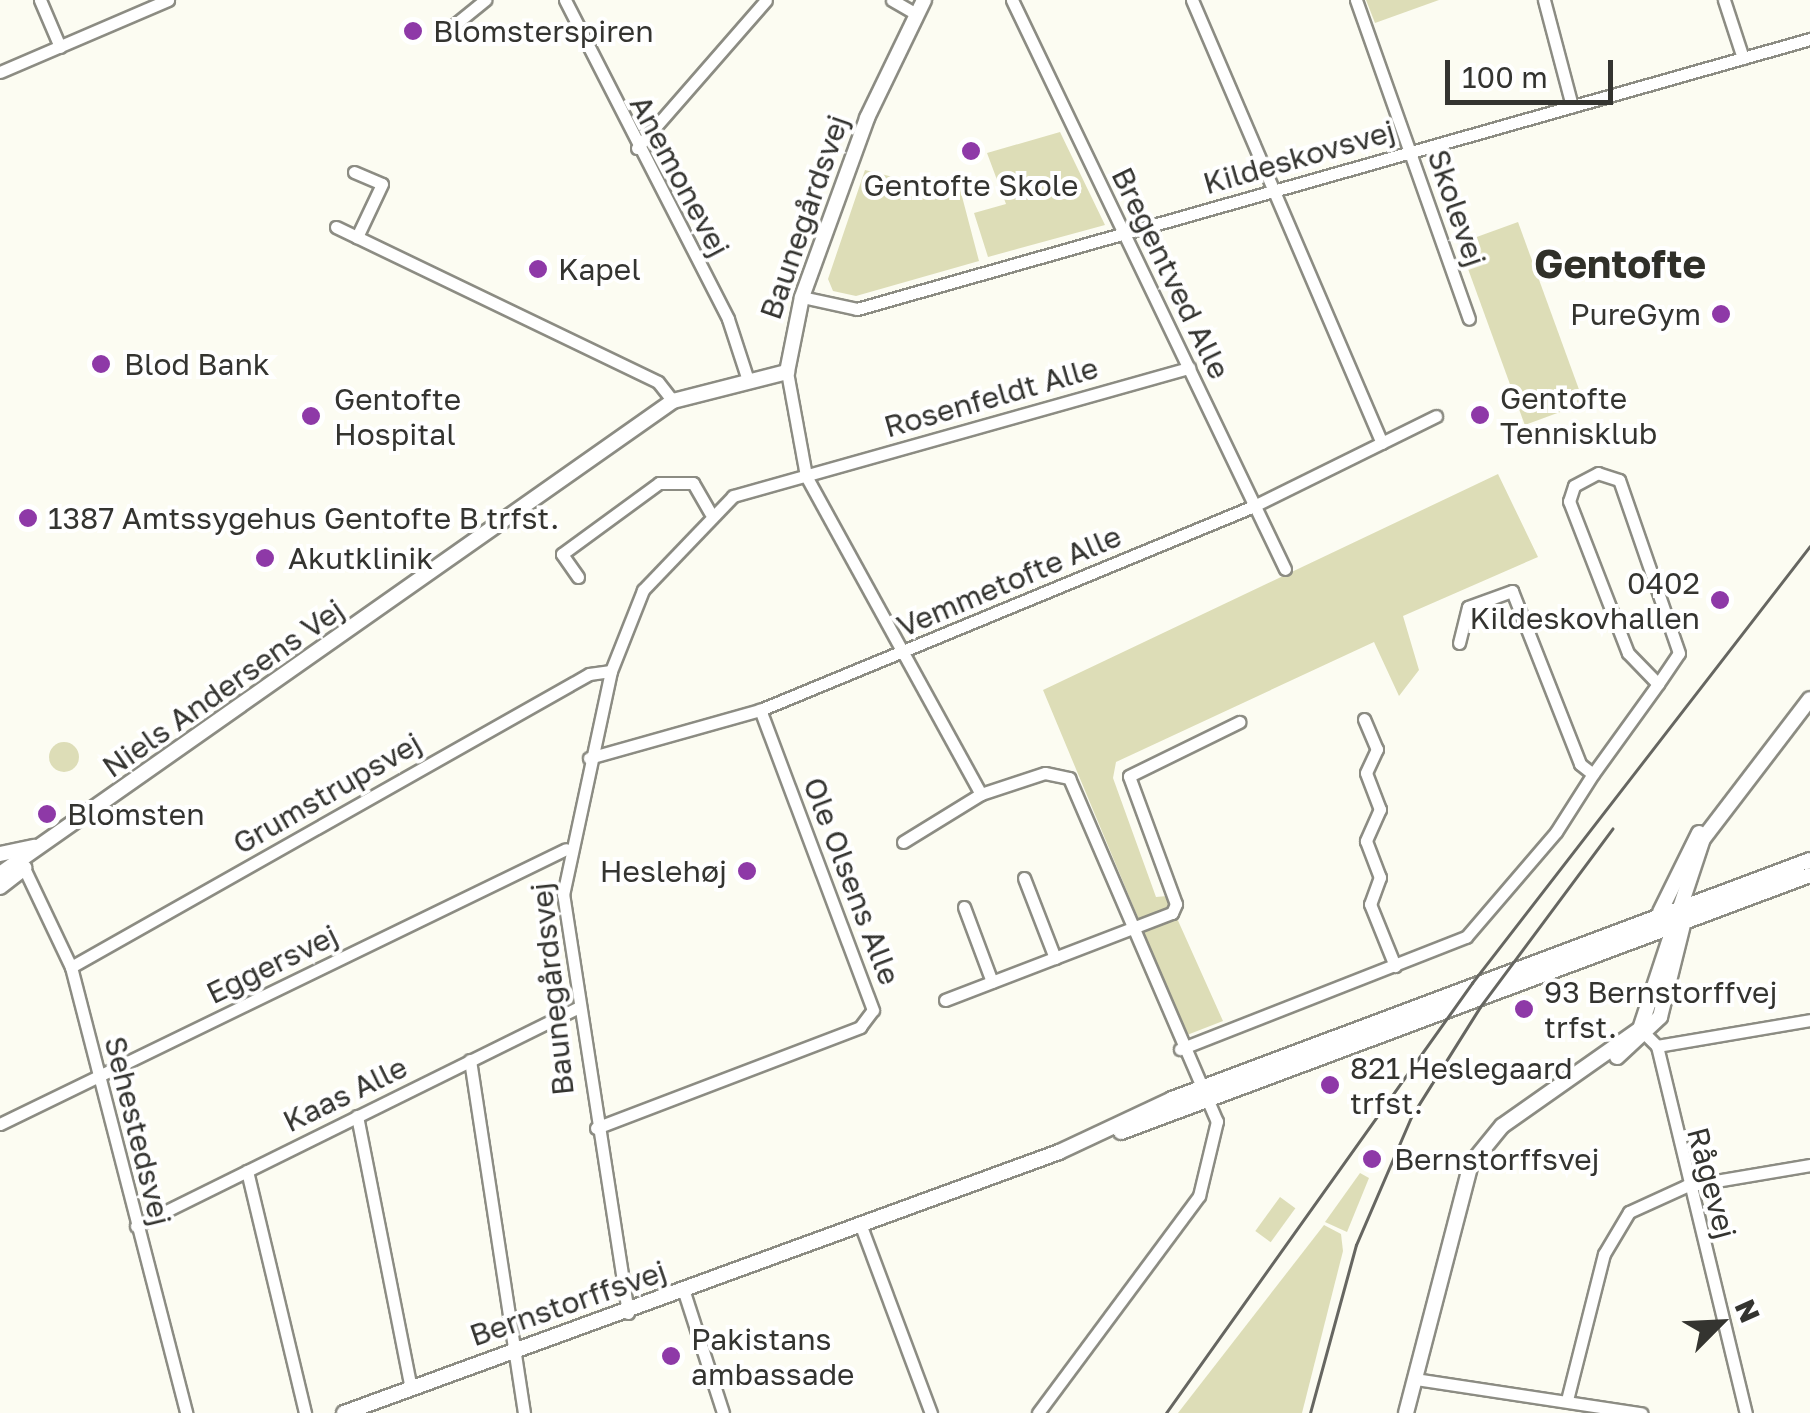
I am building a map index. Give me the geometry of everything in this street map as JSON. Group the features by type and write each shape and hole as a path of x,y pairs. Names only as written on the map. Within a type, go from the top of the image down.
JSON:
{"street":[{"path":"40,0 60,46"},
{"path":"0,72 168,0"},
{"path":"448,30 485,0"},
{"name":"Anemonevej","path":"565,0 637,148 728,318 747,377"},
{"path":"637,148 766,0"},
{"path":"892,0 916,14"},
{"name":"Baunegårdsvej","path":"628,1313 578,1008 566,850 610,671 643,590 710,513 733,496 806,476 787,372 802,297 924,0"},
{"name":"Bregentved Alle","path":"1012,0 1284,568"},
{"path":"1192,0 1382,443"},
{"name":"Skolevej","path":"1356,0 1469,319"},
{"path":"1544,0 1572,106"},
{"path":"1724,0 1742,58"},
{"name":"Kildeskovsvej","path":"802,297 857,309 1810,39"},
{"path":"354,172 382,184 357,237"},
{"path":"336,227 658,382 674,401"},
{"name":"Rosenfeldt Alle","path":"806,476 1189,368"},
{"name":"Niels Andersens Vej","path":"13,859 49,843 674,401 747,377 787,372"},
{"name":"Vemmetofte Alle","path":"589,758 760,710 1254,506 1436,416"},
{"path":"1180,1049 1395,966 1477,926 1594,774 1658,684 1679,644 1619,480 1598,473 1574,486 1569,502 1628,654 1658,684"},
{"path":"806,476 898,653 982,794"},
{"path":"578,577 562,554 659,483 692,483 710,513"},
{"path":"1459,642 1468,607 1512,591 1580,764 1594,774"},
{"name":"Grumstrupsvej","path":"71,967 588,674 610,671"},
{"path":"1648,1037 1698,853 1716,819 1810,698"},
{"name":"Ole Olsens Alle","path":"596,1128 860,1027 873,1010 760,710"},
{"path":"1364,719 1377,749 1366,773 1380,809 1366,841 1380,876 1370,904 1395,966"},
{"path":"945,1000 1132,930 1176,904 1129,776 1239,722"},
{"path":"904,842 982,794 1062,774 1216,1125 1198,1196 1038,1413"},
{"path":"1660,912 1696,835 1716,819"},
{"name":"Eggersvej","path":"0,1124 566,850"},
{"path":"0,874 13,859"},
{"path":"0,887 13,859"},
{"name":"Sehestedsvej","path":"13,859 71,967 186,1413"},
{"name":"Bernstorffsvej","path":"1091,1140 1201,1088 1660,912 1810,860"},
{"name":"Bernstorffsvej","path":"344,1413 628,1313 1091,1140 1208,1104 1810,875"},
{"path":"1024,878 1055,958"},
{"path":"964,906 992,982"},
{"name":"Kaas Alle","path":"136,1226 578,1008"},
{"path":"1406,1413 1471,1164 1502,1126 1648,1037 1810,1020"},
{"name":"Rågevej","path":"1648,1037 1746,1413"},
{"path":"470,1060 510,1352 524,1413"},
{"path":"357,1116 411,1388"},
{"path":"1567,1400 1615,1229 1645,1200 1686,1186 1810,1165"},
{"path":"247,1171 305,1413"},
{"path":"861,1226 930,1413"},
{"path":"684,1292 723,1413"},
{"path":"1415,1379 1641,1413"}],"green space":[{"path":"1366,0 1439,0 1375,23"},
{"path":"1060,132 1105,225 988,257 974,213 1006,204 987,153"},
{"path":"865,170 893,177 903,198 959,185 979,261 856,296 833,291 828,279"},
{"path":"1518,222 1584,403 1525,425 1459,244"},
{"path":"1498,474 1538,557 1403,616 1419,670 1399,696 1374,642 1116,762 1113,778 1156,897 1167,896 1223,1021 1187,1035 1043,690"},
{"path":"64,742 75,746 79,757 75,768 64,772 53,768 49,757 53,746"},
{"path":"1360,1173 1369,1178 1347,1232 1325,1222"},
{"path":"1280,1197 1295,1208 1271,1242 1255,1231"},
{"path":"1324,1225 1341,1234 1343,1251 1302,1413 1178,1413"}],"tram line":[{"path":"1166,1413 1472,983 1810,546"},
{"path":"1310,1413 1356,1245 1411,1117 1480,1007 1612,829"}],"place":[{"name":"Blomsterspiren","path":"413,31"},
{"name":"Gentofte Skole","path":"971,151"},
{"name":"Kapel","path":"538,269"},
{"name":"PureGym","path":"1721,314"},
{"name":"Blod Bank","path":"101,364"},
{"name":"Gentofte Tennisklub","path":"1480,415"},
{"name":"Gentofte Hospital","path":"311,416"},
{"name":"1387 Amtssygehus Gentofte B trfst.","path":"28,518"},
{"name":"Akutklinik","path":"265,558"},
{"name":"0402 Kildeskovhallen","path":"1720,600"},
{"name":"Blomsten","path":"47,814"},
{"name":"Heslehøj","path":"747,871"},
{"name":"93 Bernstorffvej trfst.","path":"1524,1009"},
{"name":"821 Heslegaard trfst.","path":"1330,1085"},
{"name":"Bernstorffsvej","path":"1372,1159"},
{"name":"Pakistans ambassade","path":"671,1356"}],"district":[{"name":"Gentofte","path":"1620,263"}]}
